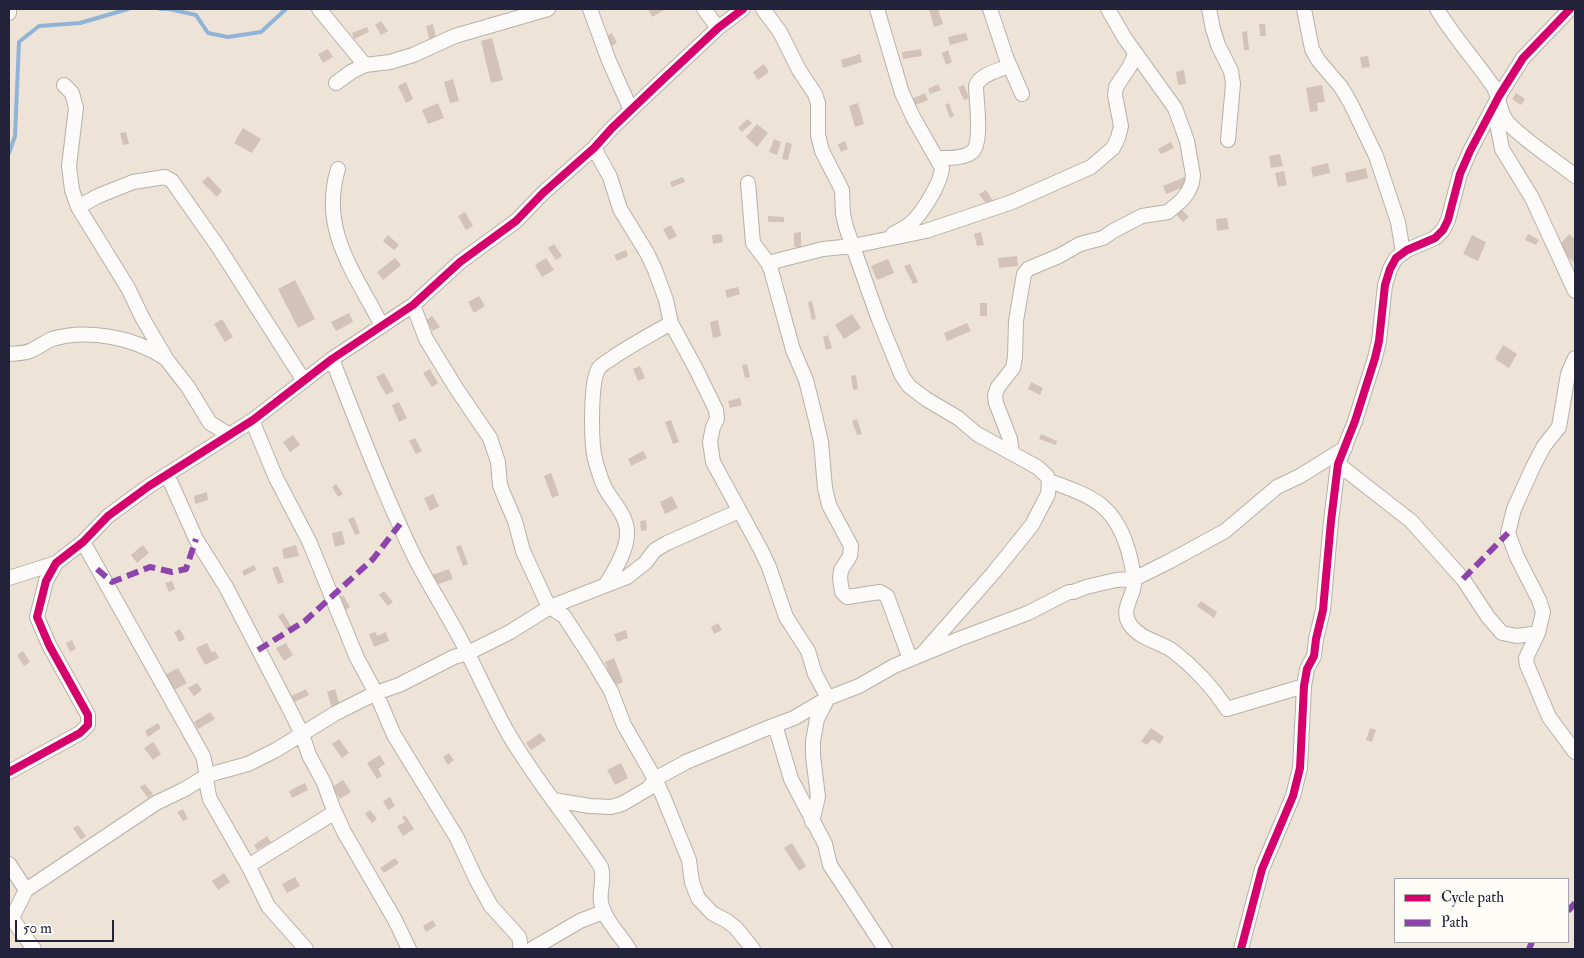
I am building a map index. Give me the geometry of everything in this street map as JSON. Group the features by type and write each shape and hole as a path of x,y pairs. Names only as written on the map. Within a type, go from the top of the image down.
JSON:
{"street":[{"path":"319,9 365,65"},
{"path":"336,83 365,65 390,62 414,55 455,36 548,9"},
{"path":"590,9 609,62 631,110"},
{"path":"704,9 718,28"},
{"path":"9,578 56,563 83,542 108,516 167,474 253,420 332,360 413,305 460,262 516,221 542,193 594,148 612,128 718,28 743,9"},
{"path":"764,9 780,32 799,70 815,94 818,103 818,134 822,152 842,190 843,214 853,246 876,312 902,376 909,386 926,399 958,418 977,434 1038,467 1047,476 1049,482 1048,494 1032,526 995,571 916,657"},
{"path":"876,241 911,223 923,208 941,176 942,168 913,117 902,93 878,9"},
{"path":"990,9 1009,66 1022,94"},
{"path":"1012,453 1010,439 995,395 998,387 1013,368 1016,357 1016,321 1024,274 1028,269 1080,244 1103,238 1142,216 1168,212 1182,200 1192,183 1193,175 1187,141 1175,108 1135,54 1108,9"},
{"path":"1209,9 1218,45 1231,71 1233,84 1228,140"},
{"path":"1304,9 1312,49 1351,104 1376,156 1398,222 1403,253"},
{"path":"1437,9 1455,37 1499,96 1498,128 1502,149 1532,198 1575,291"},
{"path":"1241,949 1262,869 1294,796 1300,768 1304,686 1308,669 1314,656 1322,610 1338,464 1355,421 1375,358 1379,341 1385,285 1390,269 1396,258 1435,238 1443,230 1448,220 1463,167 1499,96 1523,58 1570,9"},
{"path":"768,263 824,249 853,246 926,231 991,210 1064,180 1090,167 1113,148 1118,138 1121,126 1116,87 1135,54"},
{"path":"937,158 962,157 971,153 975,148 977,138 976,86 978,80 1009,66"},
{"path":"64,85 72,93 76,108 68,166 72,190 78,207 128,288 148,328 168,360 188,387 210,423 228,434"},
{"path":"1500,111 1503,117 1518,132 1575,176"},
{"path":"594,148 610,177 620,209 647,253 655,270 666,300 670,323 696,368 716,410 717,419 710,442 713,462 761,550 786,617 808,651 815,674 828,698"},
{"path":"338,169 332,198 333,220 336,233 345,257 382,326"},
{"path":"78,207 98,196 134,182 165,177 172,180 219,248 304,381"},
{"path":"748,183 753,243 768,263 793,350 806,380 821,442 825,488 829,505 851,546 850,556 841,570 842,592 847,597 880,592 887,596 916,657"},
{"path":"413,305 426,339 490,438 498,462 502,494 515,521 523,551 550,607 564,616 590,656 610,691 624,725 655,779 689,860 692,882 698,898 712,913 727,920 736,928 753,949"},
{"path":"606,584 620,558 628,531 624,518 604,484 594,458 592,422 595,377 598,369 604,363 670,323"},
{"path":"9,354 26,352 52,339 86,334 132,342 150,349 168,360"},
{"path":"1575,358 1568,374 1559,427 1544,446 1533,467 1514,509 1508,533 1543,612 1538,633 1526,658 1527,665 1549,718 1575,752"},
{"path":"332,360 369,454 415,557 445,608 509,735 552,800 601,867 603,872 601,901 603,912 629,949"},
{"path":"253,420 276,478 309,541 357,658 376,692 394,736 457,838 476,880 491,906 519,937 521,949"},
{"path":"552,800 584,806 617,806 631,800 649,788 655,779 704,755 794,718 828,698 854,689 894,666 1028,613 1068,592 1116,580 1134,579 1225,531 1277,487 1300,476 1345,448"},
{"path":"1338,464 1411,521 1462,579 1488,617 1502,632 1517,636 1538,633"},
{"path":"167,474 196,539 226,588 302,734 309,755 324,783 335,812 353,849 395,920 409,949"},
{"path":"1049,482 1096,500 1110,513 1120,528 1126,544 1134,579 1133,590 1126,604 1127,618 1131,627 1172,651 1216,692 1227,709 1304,686"},
{"path":"34,949 14,922 13,916 26,890 127,821 156,803 208,776 248,764 276,750 336,713 376,692 399,685 454,657 468,653 510,632 550,607 626,577 638,570 655,550 739,511"},
{"path":"83,542 203,756 208,776 207,790 210,799 268,906 306,949"},
{"path":"9,772 80,733 88,725 88,715 49,645 37,617 46,581 56,563"},
{"path":"812,822 818,797 813,741 817,718 828,698"},
{"path":"775,725 791,779 825,844 830,865 879,946"},
{"path":"248,866 335,812"},
{"path":"9,864 26,890"},
{"path":"532,949 580,922 603,912"}],"building":[{"path":"648,9 666,9 652,17"},
{"path":"929,9 938,9 943,24 934,27"},
{"path":"381,21 388,31 381,35 375,25"},
{"path":"433,24 437,42 430,43 426,26"},
{"path":"1259,24 1265,24 1266,36 1260,36"},
{"path":"367,27 369,32 354,39 352,33"},
{"path":"1247,31 1249,50 1244,50 1242,32"},
{"path":"612,33 617,43 608,48 603,38"},
{"path":"966,33 968,40 950,45 948,37"},
{"path":"492,38 503,80 491,83 481,41"},
{"path":"328,49 333,57 323,63 318,54"},
{"path":"921,49 922,56 903,59 902,52"},
{"path":"948,50 952,62 946,65 942,53"},
{"path":"860,54 862,62 843,68 841,60"},
{"path":"1368,56 1370,67 1362,68 1360,57"},
{"path":"764,64 769,72 758,80 753,72"},
{"path":"1184,70 1186,84 1178,85 1176,72"},
{"path":"453,79 459,101 450,103 444,82"},
{"path":"406,82 413,99 406,103 398,86"},
{"path":"938,84 941,90 930,94 928,89"},
{"path":"964,85 969,98 964,100 958,87"},
{"path":"1322,85 1325,102 1317,103 1318,111 1310,112 1306,88"},
{"path":"925,93 928,100 913,106 911,99"},
{"path":"1516,93 1525,99 1521,105 1512,99"},
{"path":"438,103 444,118 428,124 422,110"},
{"path":"858,103 864,124 855,127 849,106"},
{"path":"949,103 954,116 950,118 945,105"},
{"path":"747,119 752,123 742,132 738,128"},
{"path":"757,124 768,133 757,147 746,137"},
{"path":"243,128 261,139 252,153 234,143"},
{"path":"126,132 129,144 123,145 120,133"},
{"path":"774,139 781,142 777,155 769,152"},
{"path":"845,141 848,149 841,152 838,144"},
{"path":"786,142 792,144 788,160 782,159"},
{"path":"1171,142 1174,148 1161,154 1158,149"},
{"path":"1280,154 1283,166 1271,168 1269,156"},
{"path":"1328,163 1330,173 1313,177 1311,167"},
{"path":"1366,168 1368,178 1347,183 1345,173"},
{"path":"1284,171 1287,185 1278,187 1275,173"},
{"path":"208,176 222,191 217,197 202,182"},
{"path":"683,177 685,182 672,187 670,182"},
{"path":"1185,177 1189,185 1166,194 1163,186"},
{"path":"986,190 993,201 987,205 979,194"},
{"path":"1181,209 1189,217 1183,222 1176,214"},
{"path":"465,212 473,226 466,230 458,216"},
{"path":"768,216 784,217 784,222 768,222"},
{"path":"1227,218 1229,229 1217,231 1216,219"},
{"path":"671,225 677,236 669,240 663,229"},
{"path":"801,232 801,247 794,247 794,233"},
{"path":"981,232 984,245 977,246 974,234"},
{"path":"722,234 723,242 713,244 712,235"},
{"path":"1528,234 1539,240 1536,245 1525,240"},
{"path":"1569,234 1575,239 1575,263 1557,248"},
{"path":"388,235 399,245 394,250 383,241"},
{"path":"1472,235 1486,242 1478,261 1463,254"},
{"path":"554,244 562,256 556,260 548,248"},
{"path":"626,250 628,256 617,261 614,255"},
{"path":"1017,256 1018,266 999,268 998,258"},
{"path":"395,258 401,265 383,280 377,272"},
{"path":"546,258 554,270 542,277 535,265"},
{"path":"888,259 894,273 877,280 871,266"},
{"path":"910,264 918,282 913,284 904,266"},
{"path":"295,280 315,319 298,328 278,289"},
{"path":"738,287 740,294 727,298 725,290"},
{"path":"479,296 485,306 474,313 468,302"},
{"path":"812,301 816,319 812,320 808,302"},
{"path":"980,303 987,303 987,316 980,316"},
{"path":"349,313 353,322 336,331 331,322"},
{"path":"852,314 861,328 844,339 835,325"},
{"path":"432,316 440,327 433,331 426,320"},
{"path":"222,319 233,337 225,342 214,324"},
{"path":"718,320 721,336 713,338 710,322"},
{"path":"967,323 971,331 947,341 944,333"},
{"path":"828,335 832,348 826,350 823,337"},
{"path":"1503,345 1517,354 1509,368 1495,359"},
{"path":"747,364 750,377 745,378 742,365"},
{"path":"640,366 645,378 638,381 633,369"},
{"path":"430,369 438,383 432,387 423,373"},
{"path":"384,373 394,391 386,395 376,377"},
{"path":"856,375 858,389 853,390 851,376"},
{"path":"1031,382 1043,388 1040,395 1028,389"},
{"path":"740,398 742,405 730,408 728,401"},
{"path":"399,402 407,418 399,422 392,405"},
{"path":"857,419 862,434 857,435 852,421"},
{"path":"671,420 679,442 673,444 665,422"},
{"path":"1041,434 1057,441 1056,445 1039,439"},
{"path":"293,435 300,445 290,452 283,442"},
{"path":"415,438 422,451 416,454 409,441"},
{"path":"643,451 647,458 631,466 628,459"},
{"path":"551,473 559,495 552,498 544,476"},
{"path":"336,484 343,494 338,497 332,487"},
{"path":"207,492 208,500 195,504 194,496"},
{"path":"433,494 439,506 430,511 424,498"},
{"path":"672,496 678,508 665,514 660,502"},
{"path":"354,517 360,533 355,535 348,519"},
{"path":"646,520 647,530 641,531 640,521"},
{"path":"342,531 345,544 335,547 332,533"},
{"path":"143,545 149,553 137,563 131,555"},
{"path":"296,545 299,556 284,559 282,549"},
{"path":"461,545 468,564 463,566 456,547"},
{"path":"254,565 256,570 244,576 242,571"},
{"path":"278,566 284,582 278,584 272,568"},
{"path":"449,569 453,579 436,585 432,575"},
{"path":"172,581 175,589 169,592 165,583"},
{"path":"384,591 393,602 388,606 379,595"},
{"path":"343,595 350,607 344,611 337,599"},
{"path":"1201,601 1217,612 1214,618 1197,606"},
{"path":"283,613 291,626 286,629 278,616"},
{"path":"718,623 722,630 714,634 711,627"},
{"path":"180,629 185,639 179,642 174,632"},
{"path":"626,630 628,638 617,642 614,634"},
{"path":"376,632 377,636 386,632 389,641 374,647 369,634"},
{"path":"72,640 76,649 70,652 66,643"},
{"path":"207,643 212,653 215,651 219,658 205,665 196,648"},
{"path":"286,643 293,655 284,661 276,648"},
{"path":"23,651 30,662 24,666 17,655"},
{"path":"614,658 623,682 614,686 605,662"},
{"path":"178,668 187,683 174,690 165,675"},
{"path":"197,683 202,690 194,696 188,688"},
{"path":"306,689 309,695 292,703 289,697"},
{"path":"335,689 340,706 332,708 327,692"},
{"path":"210,712 215,719 198,729 194,722"},
{"path":"158,723 161,728 148,737 145,731"},
{"path":"1151,728 1164,737 1160,744 1152,739 1147,745 1141,741"},
{"path":"1370,728 1376,730 1372,742 1366,740"},
{"path":"540,733 546,740 531,750 526,743"},
{"path":"339,739 349,753 342,758 332,744"},
{"path":"153,742 161,754 153,760 144,748"},
{"path":"449,753 454,760 448,765 443,757"},
{"path":"380,755 385,764 378,769 382,776 377,779 367,763"},
{"path":"621,763 628,778 615,785 607,770"},
{"path":"343,780 351,792 340,799 332,787"},
{"path":"305,783 308,790 292,798 289,791"},
{"path":"145,784 153,794 148,798 140,787"},
{"path":"390,797 395,806 388,810 383,801"},
{"path":"183,809 188,819 183,821 177,812"},
{"path":"370,810 377,819 372,823 365,814"},
{"path":"405,815 414,829 403,836 397,826 405,822 402,817"},
{"path":"78,825 86,836 81,840 73,828"},
{"path":"267,836 271,842 257,850 254,845"},
{"path":"792,843 806,866 799,871 784,848"},
{"path":"395,858 399,863 384,873 380,868"},
{"path":"224,873 230,882 218,890 212,881"},
{"path":"295,877 300,886 287,893 282,884"},
{"path":"433,920 436,926 426,932 423,926"}],"waterway":[{"path":"9,153 15,136 19,42 39,26 80,23 128,9"},
{"path":"160,9 196,15 208,33 228,37 261,32 286,9"}],"marked path":[{"path":"258,650 305,621 373,559 400,524"},
{"path":"1463,579 1508,533"},
{"path":"97,569 112,582 150,567 172,572 186,569 196,539"},
{"path":"1569,910 1575,903"},
{"path":"1529,949 1532,943"}],"cycle path":[{"path":"9,772 80,733 88,725 88,715 49,645 37,617 46,581 56,563 83,542 108,516 149,486 253,420 332,359 413,305 460,262 516,221 543,193 594,148 612,128 718,28 743,9"},
{"path":"1241,949 1262,869 1293,796 1300,768 1304,686 1307,669 1314,656 1323,610 1338,464 1355,421 1375,358 1379,341 1385,285 1390,269 1396,258 1407,250 1435,238 1443,230 1448,220 1460,174 1499,96 1523,58 1570,9"}]}
